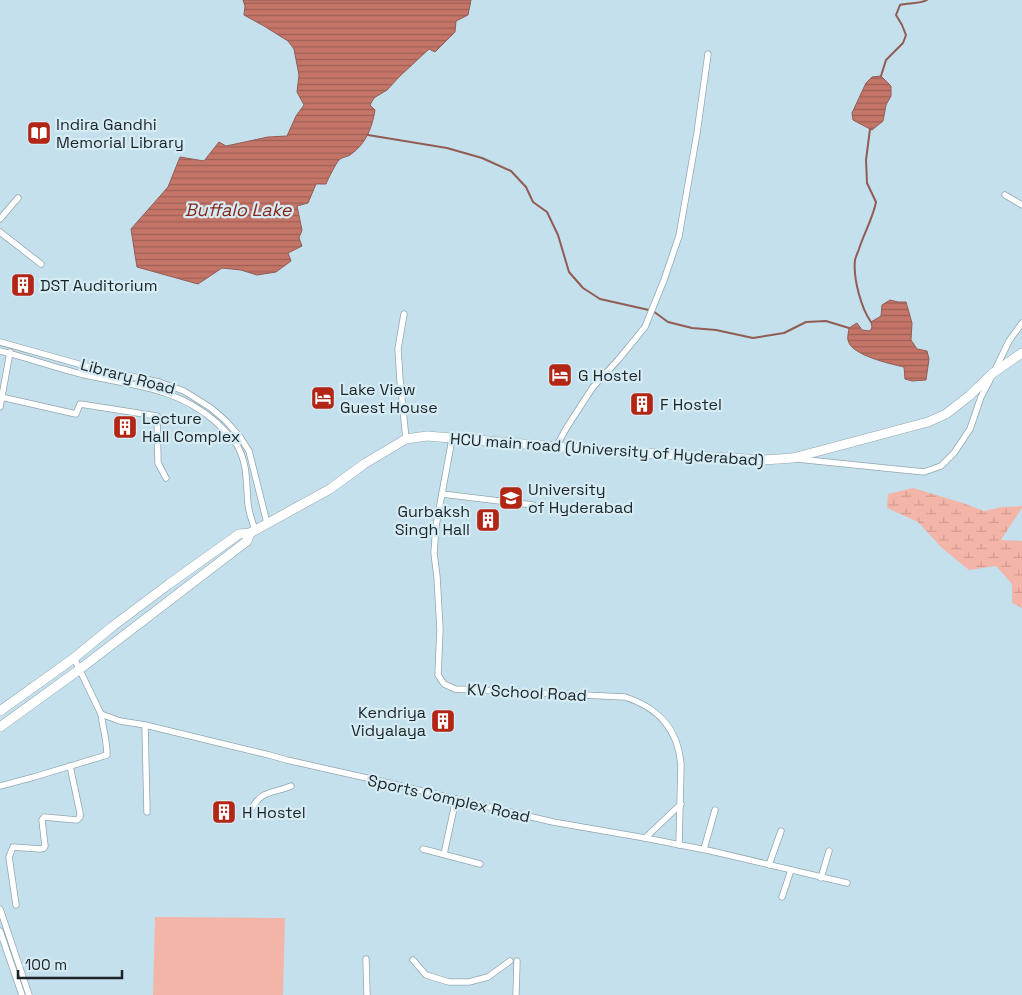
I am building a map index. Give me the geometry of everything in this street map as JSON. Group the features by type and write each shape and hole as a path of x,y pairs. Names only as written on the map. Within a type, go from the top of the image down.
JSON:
{"street":[{"path":"556,447 593,387 645,327 664,280 679,236 697,133 708,54"},
{"path":"1004,194 1021,203"},
{"path":"0,219 18,198"},
{"path":"0,232 41,264"},
{"path":"404,314 398,349 406,440"},
{"path":"792,458 924,472 941,466 954,453 970,429 981,397 1009,341 1022,323"},
{"name":"Library Road","path":"0,342 100,370 159,382 184,391 211,408 226,421 249,451 267,523"},
{"path":"0,407 12,345"},
{"path":"0,350 56,368 160,390 192,404 208,415 227,432 236,443 240,453 246,469 252,531 247,540 80,669 0,727"},
{"name":"HCU main road (University of Hyderabad)","path":"252,531 330,489 364,464 406,440 426,436 694,457 764,460 792,458 928,422 946,414 969,396 993,373 1022,353"},
{"path":"1,397 76,414 80,404 157,416 158,463 166,478"},
{"name":"KV School Road","path":"452,439 436,526 434,553 440,629 438,675 444,684 455,689 625,697 632,699 658,715 666,722 678,744 681,765 679,844"},
{"path":"442,494 533,505"},
{"path":"0,711 74,658 129,613 237,535 252,531"},
{"path":"0,786 107,755 101,714 74,658"},
{"name":"Sports Complex Road","path":"101,714 120,721 145,725 553,822 704,849 847,883"},
{"path":"145,725 147,812"},
{"path":"16,905 9,857 13,848 44,848 42,820 44,817 76,820 80,817 70,766"},
{"path":"252,808 262,795 281,791 291,786"},
{"path":"444,854 456,799"},
{"path":"645,838 680,804"},
{"path":"704,849 715,810"},
{"path":"769,865 781,831"},
{"path":"423,849 480,864"},
{"path":"822,878 829,851"},
{"path":"782,897 791,870"},
{"path":"0,909 29,995"},
{"path":"0,931 22,995"},
{"path":"366,959 366,995"},
{"path":"413,960 426,974 449,982 469,982 488,977 514,961 516,995"}],"shaded area":[{"name":"University of Hyderabad","path":"0,0 1022,0 1022,995 0,995"}],"green space":[{"path":"913,488 984,511 1002,507 1022,506 1001,540 1022,541 1022,608 1012,603 1012,584 996,566 969,570 942,548 918,522 887,508 888,494"},
{"path":"155,917 285,918 283,995 153,995"}],"water":[{"name":"Buffalo Lake","path":"243,0 471,0 468,15 456,21 455,32 435,52 429,49 387,90 374,98 370,105 375,110 374,117 364,141 356,151 339,160 326,184 316,184 308,203 297,206 302,230 299,238 302,246 288,253 291,261 276,272 257,275 241,270 222,268 198,284 137,267 131,229 168,187 180,157 204,161 219,142 226,146 268,137 287,136 296,116 304,105 297,92 299,75 294,49 288,41 244,15 245,6"},
{"path":"881,76 891,86 891,96 886,105 883,121 872,130 853,120 852,113 866,83 872,77"},
{"path":"890,300 906,302 912,323 911,340 917,349 927,351 929,359 926,380 912,381 905,379 904,367 863,354 850,345 848,340 849,328 857,323 862,330 870,331 872,327 871,322 881,316 882,305"}],"waterway":[{"path":"881,76 886,60 903,43 906,35 896,15 900,5 927,0"},
{"path":"870,129 866,160 867,183 876,202 855,259 855,267 861,301 871,322"},
{"path":"368,135 447,148 482,158 511,171 526,187 533,202 547,212 558,235 569,272 583,288 600,299 649,310"},
{"path":"653,311 668,322 753,338 784,333 806,322 826,321 849,328"}],"place":[{"name":"Indira Gandhi Memorial Library","path":"39,133"},
{"name":"DST Auditorium","path":"23,285"},
{"name":"G Hostel","path":"560,375"},
{"name":"Lake View Guest House","path":"323,398"},
{"name":"F Hostel","path":"642,404"},
{"name":"Lecture Hall Complex","path":"125,427"},
{"name":"University of Hyderabad","path":"511,498"},
{"name":"Gurbaksh Singh Hall","path":"488,520"},
{"name":"Kendriya Vidyalaya","path":"443,721"},
{"name":"H Hostel","path":"224,812"}]}
